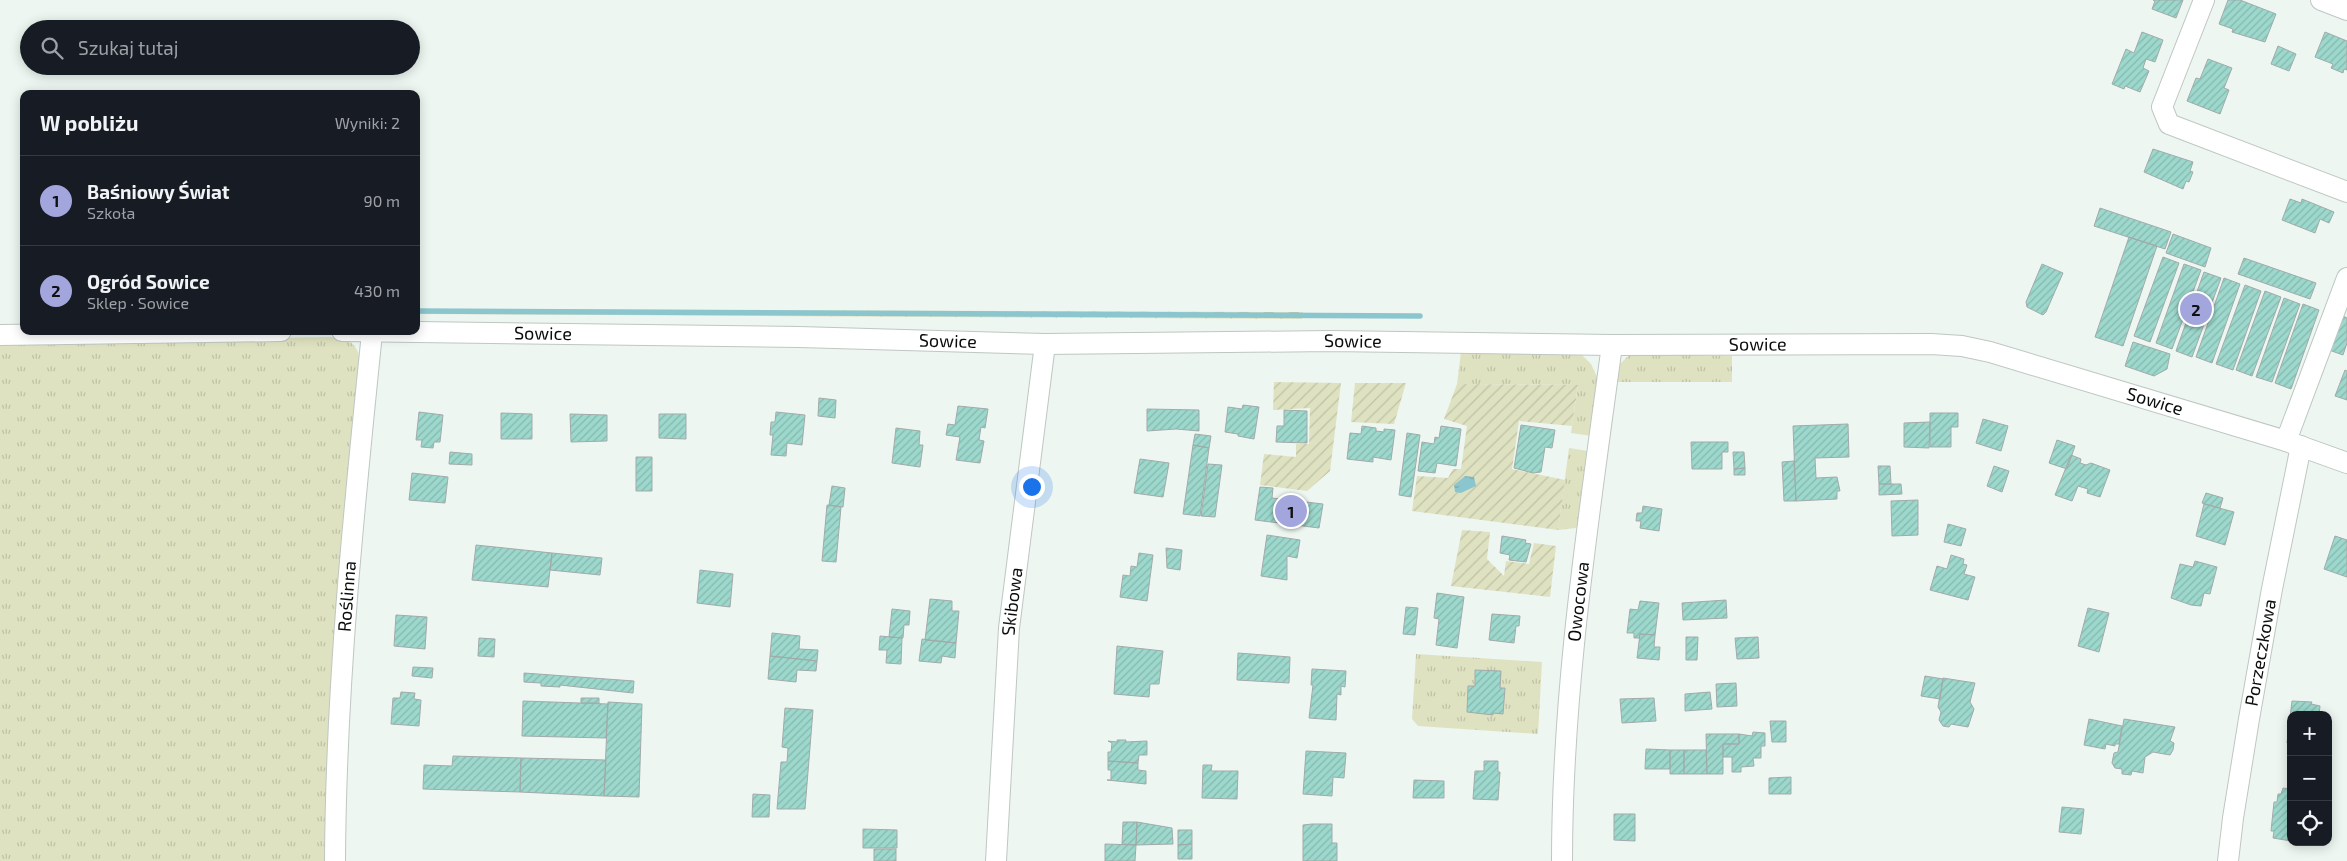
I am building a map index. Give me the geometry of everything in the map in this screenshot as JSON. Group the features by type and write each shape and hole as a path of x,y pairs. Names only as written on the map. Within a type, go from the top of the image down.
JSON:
{"street":[{"path":"2204,0 2162,107 2169,124 2347,192"},
{"path":"2321,0 2347,10"},
{"name":"Porzeczkowa","path":"2228,861 2233,818 2293,443 2347,278"},
{"name":"Sowice","path":"420,333 799,337 1045,344 1331,341 1612,345 1931,344 1962,346 1999,355 2293,443 2347,463"},
{"path":"0,335 20,335"},
{"name":"Roślinna","path":"335,861 341,676 360,448 372,335"},
{"name":"Skibowa","path":"996,861 1010,628 1045,344"},
{"name":"Owocowa","path":"1562,861 1563,799 1571,669 1612,345"}],"green space":[{"path":"420,309 1303,312 1302,319 420,314"},
{"path":"331,337 353,344 362,365 330,861 0,861 0,342"},
{"path":"1461,352 1581,354 1591,364 1600,383 1592,436 1571,433 1578,385 1457,384"},
{"path":"1630,354 1732,356 1732,382 1616,382 1619,365"},
{"path":"1274,382 1341,383 1330,471 1307,491 1260,485 1264,454 1296,457 1296,444 1309,444 1310,408 1273,410"},
{"path":"1355,383 1406,383 1394,424 1351,422"},
{"path":"1457,384 1578,385 1572,426 1519,421 1512,469 1565,480 1558,530 1412,511 1417,476 1448,478 1453,469 1461,469 1467,426 1444,419"},
{"path":"1569,448 1588,451 1581,517 1576,528 1558,530"},
{"path":"1462,530 1490,532 1487,559 1504,576 1506,561 1529,564 1534,543 1556,546 1550,597 1451,586"},
{"path":"1416,654 1542,662 1538,734 1418,726 1412,719"}],"water":[{"path":"1465,476 1474,477 1476,486 1461,493 1455,492 1454,485"}],"building":[{"path":"2153,0 2183,0 2176,18 2152,9 2155,1"},
{"path":"2228,0 2240,0 2276,14 2265,42 2232,32 2233,29 2219,24"},
{"path":"2142,32 2163,40 2155,62 2146,59 2143,68 2149,71 2140,92 2125,86 2124,89 2112,84 2126,49 2134,53"},
{"path":"2325,32 2347,41 2347,70 2344,69 2343,73 2331,68 2333,64 2315,57"},
{"path":"2278,46 2296,54 2289,71 2271,64"},
{"path":"2208,59 2232,68 2224,88 2229,90 2220,114 2187,101 2196,78 2200,79"},
{"path":"2153,149 2193,162 2190,171 2193,172 2189,182 2186,181 2183,189 2144,172"},
{"path":"2290,199 2301,203 2302,199 2334,212 2329,223 2320,219 2315,233 2282,220"},
{"path":"2100,208 2171,232 2165,249 2094,226"},
{"path":"2173,234 2211,248 2205,267 2166,253"},
{"path":"2129,237 2157,246 2123,346 2095,337"},
{"path":"2163,257 2179,263 2150,342 2134,336"},
{"path":"2244,258 2316,283 2310,299 2238,274"},
{"path":"2042,264 2063,273 2043,315 2027,307 2026,302"},
{"path":"2184,264 2201,270 2172,349 2156,343"},
{"path":"2204,272 2221,278 2192,357 2176,351"},
{"path":"2224,278 2240,284 2212,363 2196,357"},
{"path":"2245,285 2261,291 2233,370 2216,364"},
{"path":"2265,291 2281,297 2252,376 2236,370"},
{"path":"2284,298 2300,304 2272,382 2256,377"},
{"path":"2303,304 2319,310 2291,389 2275,383"},
{"path":"2343,316 2347,318 2347,343 2343,355 2329,350"},
{"path":"2133,342 2170,354 2167,369 2154,376 2125,366"},
{"path":"2345,370 2347,371 2347,400 2335,396"},
{"path":"819,398 836,400 835,418 818,416"},
{"path":"1243,405 1259,407 1254,439 1225,432 1228,407 1242,409"},
{"path":"958,406 988,409 985,428 981,427 979,440 984,441 980,463 956,460 960,437 946,435 948,424 955,425"},
{"path":"1147,409 1199,410 1199,431 1176,429 1147,431"},
{"path":"1284,410 1307,411 1307,443 1276,442 1277,426 1284,426"},
{"path":"419,412 443,415 440,442 434,442 433,448 421,447 422,440 416,440"},
{"path":"776,412 805,415 802,445 787,443 786,456 771,455 773,435 770,435 771,422 775,422"},
{"path":"501,413 532,414 532,439 501,439"},
{"path":"1930,413 1958,413 1958,427 1951,427 1951,447 1930,447"},
{"path":"570,414 607,415 607,441 571,442"},
{"path":"659,414 686,414 686,439 659,438"},
{"path":"1983,419 2008,426 2001,451 1976,443"},
{"path":"1930,422 1929,448 1904,447 1904,423"},
{"path":"1848,424 1849,457 1815,458 1816,478 1837,477 1840,491 1837,491 1837,499 1796,501 1793,426"},
{"path":"1521,425 1555,430 1552,448 1545,447 1541,472 1533,473 1514,468"},
{"path":"1362,426 1376,428 1376,431 1384,432 1384,429 1395,430 1391,460 1373,457 1373,462 1347,459 1350,433 1361,434"},
{"path":"1441,426 1461,429 1456,466 1437,463 1435,473 1418,471 1422,442 1434,444 1435,437 1439,438"},
{"path":"896,428 920,431 919,445 923,445 920,467 892,463"},
{"path":"1407,433 1420,435 1411,497 1399,495"},
{"path":"1195,434 1211,436 1209,448 1193,445"},
{"path":"2057,440 2075,446 2067,469 2049,463"},
{"path":"1691,442 1728,442 1728,452 1722,452 1722,469 1692,469"},
{"path":"1193,445 1209,448 1200,516 1183,514"},
{"path":"450,452 472,454 472,465 449,464"},
{"path":"1733,452 1744,452 1745,468 1734,469"},
{"path":"2071,455 2081,459 2080,463 2086,465 2091,463 2110,470 2100,497 2087,493 2088,489 2078,486 2072,501 2055,495"},
{"path":"636,457 652,457 652,491 636,491"},
{"path":"1140,459 1169,463 1163,497 1134,493"},
{"path":"1794,461 1796,501 1784,501 1782,462"},
{"path":"1208,464 1222,465 1215,517 1201,516"},
{"path":"1878,466 1890,466 1891,484 1879,484"},
{"path":"1994,466 2009,471 2002,492 1987,486"},
{"path":"1745,468 1745,475 1734,475 1734,469"},
{"path":"412,473 448,477 445,503 409,500"},
{"path":"1879,484 1901,484 1902,494 1879,495"},
{"path":"832,486 845,488 843,507 829,505"},
{"path":"1260,487 1273,488 1272,498 1323,504 1319,528 1255,520"},
{"path":"2206,493 2223,498 2220,508 2202,503"},
{"path":"1918,500 1918,535 1892,536 1891,501"},
{"path":"2204,504 2234,512 2225,545 2196,536"},
{"path":"827,505 841,507 836,562 822,561"},
{"path":"1643,506 1662,509 1659,531 1640,528 1641,521 1636,521 1637,513 1642,513"},
{"path":"1948,524 1966,529 1961,546 1944,542"},
{"path":"1267,535 1300,540 1297,558 1287,556 1287,580 1261,576"},
{"path":"1502,536 1526,540 1525,543 1531,544 1526,562 1509,560 1510,555 1500,553"},
{"path":"2335,536 2347,540 2347,577 2324,569"},
{"path":"476,545 552,553 548,587 472,580"},
{"path":"1166,548 1182,550 1180,570 1167,568"},
{"path":"552,553 602,558 600,575 550,570"},
{"path":"1139,553 1153,555 1147,601 1120,597 1123,575 1130,576 1131,566 1137,567"},
{"path":"1951,555 1964,559 1963,564 1967,565 1964,574 1975,577 1968,600 1930,590 1937,566 1947,569"},
{"path":"2195,561 2217,567 2210,594 2204,593 2201,606 2191,605 2171,598 2180,564 2193,567"},
{"path":"700,570 733,574 730,607 697,603"},
{"path":"1437,593 1464,597 1457,648 1436,645 1439,619 1434,618"},
{"path":"930,599 952,601 952,611 959,611 956,643 925,640"},
{"path":"1726,600 1727,618 1683,620 1682,603"},
{"path":"1640,601 1659,603 1655,635 1640,634 1639,638 1634,638 1634,633 1627,633 1630,609 1638,610"},
{"path":"1406,607 1418,608 1415,635 1403,634"},
{"path":"2088,608 2109,613 2099,652 2078,646"},
{"path":"892,609 910,611 909,625 904,625 903,638 889,637"},
{"path":"1492,614 1520,616 1519,626 1516,626 1514,643 1489,640"},
{"path":"396,615 427,617 425,649 394,646"},
{"path":"772,633 800,636 799,649 818,650 817,661 770,656"},
{"path":"1640,634 1655,635 1654,647 1660,647 1659,660 1637,658"},
{"path":"880,636 902,638 901,664 886,663 887,650 879,650"},
{"path":"1686,637 1698,637 1697,660 1686,660"},
{"path":"1758,637 1759,658 1737,659 1735,638"},
{"path":"479,638 495,639 494,657 478,656"},
{"path":"922,639 956,643 955,658 942,656 941,663 919,661"},
{"path":"1117,646 1163,651 1159,684 1150,684 1149,697 1114,694"},
{"path":"1238,653 1290,657 1289,683 1237,680"},
{"path":"770,656 817,661 816,671 797,670 796,682 768,679"},
{"path":"413,667 433,668 432,678 412,676"},
{"path":"1312,669 1346,671 1345,687 1341,686 1341,695 1337,694 1336,720 1309,718 1313,685 1311,685"},
{"path":"1475,670 1501,671 1500,688 1505,688 1503,714 1493,713 1493,715 1467,712 1468,686 1475,686"},
{"path":"524,673 634,681 633,693 560,685 560,687 541,686 541,683 524,682"},
{"path":"1925,676 1943,679 1940,699 1921,696"},
{"path":"1943,678 1975,683 1970,702 1974,709 1968,727 1951,724 1949,727 1943,726 1939,720 1941,712 1938,707"},
{"path":"1736,683 1737,706 1717,707 1716,684"},
{"path":"401,692 415,693 414,699 421,700 419,726 391,724 393,698 400,698"},
{"path":"1710,692 1712,709 1685,711 1685,694"},
{"path":"581,698 599,698 599,703 581,703"},
{"path":"1654,698 1656,721 1622,723 1620,699"},
{"path":"523,701 608,704 606,738 522,736"},
{"path":"2292,701 2312,702 2311,704 2320,706 2319,711 2291,711"},
{"path":"608,702 642,704 639,797 604,796"},
{"path":"785,708 813,710 805,809 777,809 781,762 787,762 788,748 782,747"},
{"path":"2089,719 2122,726 2119,744 2115,744 2115,746 2106,744 2105,749 2084,745"},
{"path":"2124,719 2175,727 2170,741 2174,743 2170,755 2153,752 2145,757 2143,773 2132,771 2131,775 2122,774 2122,769 2115,768 2112,763 2114,753 2118,752"},
{"path":"1770,721 1786,721 1786,742 1772,742"},
{"path":"1753,732 1765,733 1765,746 1761,746 1761,758 1753,758 1754,766 1741,767 1741,772 1732,772 1732,757 1723,757 1723,744 1739,744 1739,734 1752,736"},
{"path":"1706,734 1739,734 1739,744 1723,744 1723,774 1707,774"},
{"path":"1117,740 1126,740 1126,742 1147,741 1147,755 1139,755 1138,763 1108,761 1108,752 1111,752 1112,743 1108,741 1117,742"},
{"path":"1646,749 1670,750 1670,769 1645,769"},
{"path":"1670,750 1684,750 1684,774 1670,774"},
{"path":"1684,750 1706,750 1707,774 1684,774"},
{"path":"1306,751 1346,753 1344,778 1333,777 1332,796 1303,794"},
{"path":"453,756 521,758 520,792 423,789 424,765 452,766"},
{"path":"521,758 606,760 604,796 520,792"},
{"path":"1108,761 1138,763 1138,770 1146,771 1146,784 1107,780 1111,780 1111,770 1108,770"},
{"path":"1484,761 1498,761 1498,772 1500,772 1498,800 1473,799 1475,771 1484,771"},
{"path":"1203,765 1212,765 1211,771 1238,771 1237,799 1202,798"},
{"path":"1791,777 1791,794 1769,794 1769,778"},
{"path":"1414,780 1444,781 1444,798 1413,798"},
{"path":"2283,788 2287,788 2287,840 2273,838 2274,831 2271,831 2274,802 2277,802 2278,794 2281,794"},
{"path":"753,794 770,795 769,817 752,817"},
{"path":"2062,807 2084,809 2081,834 2059,832"},
{"path":"1614,814 1635,814 1635,841 1614,840"},
{"path":"1123,822 1137,822 1136,845 1122,844"},
{"path":"1137,822 1172,828 1173,844 1136,845"},
{"path":"1332,824 1332,843 1337,843 1337,861 1303,861 1303,825"},
{"path":"863,829 897,830 897,848 863,848"},
{"path":"1178,830 1192,830 1192,844 1178,845"},
{"path":"1105,844 1136,845 1135,861 1105,861"},
{"path":"1192,844 1192,859 1178,859 1178,845"},
{"path":"874,849 896,849 896,861 874,861"}],"waterway":[{"path":"420,311 1420,316"}],"place":[{"name":"Ogród Sowice","path":"2196,309"},
{"name":"Baśniowy Świat","path":"1291,511"}]}
